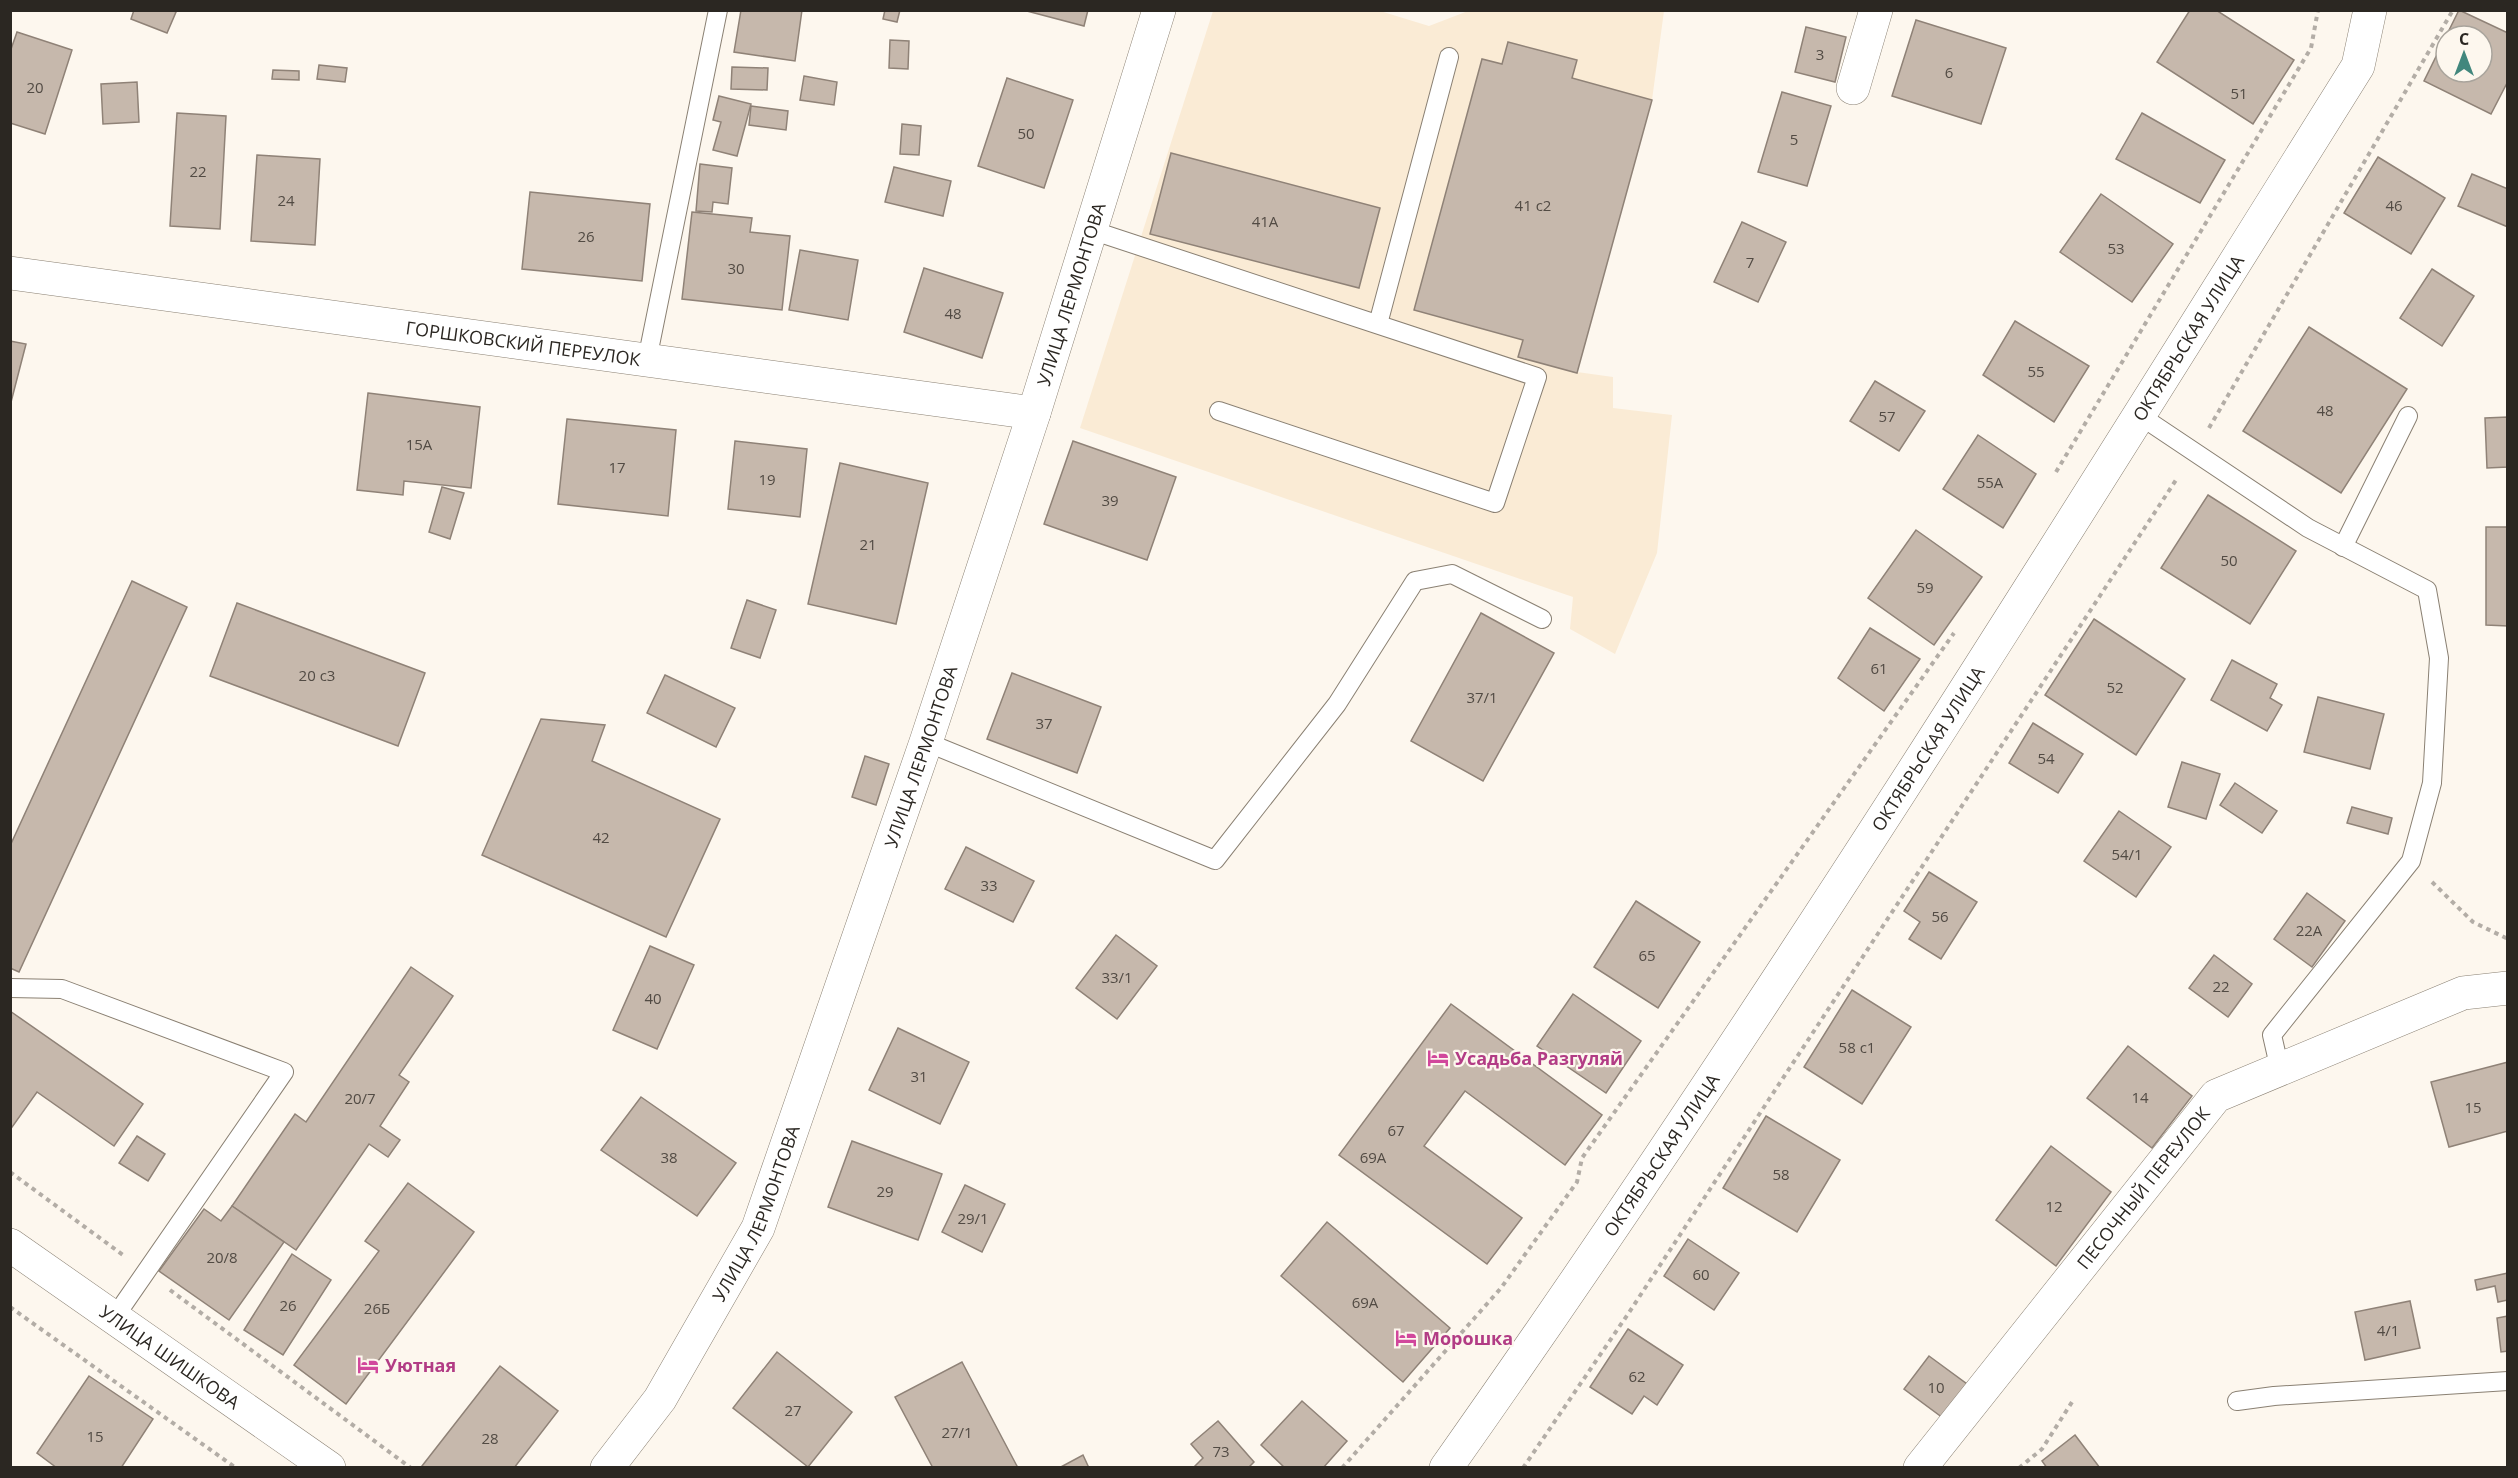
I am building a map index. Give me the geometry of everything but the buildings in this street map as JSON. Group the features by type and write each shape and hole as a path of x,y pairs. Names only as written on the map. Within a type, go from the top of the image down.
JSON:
{"street":[{"name":"УЛИЦА ЛЕРМОНТОВА","path":"607,1467 660,1399 758,1228 926,742 1034,413 1159,10"},
{"path":"1853,88 1876,10"},
{"name":"ОКТЯБРЬСКАЯ УЛИЦА","path":"1446,1467 1581,1277 1981,668 2358,66 2370,10"},
{"name":"ГОРШКОВСКИЙ ПЕРЕУЛОК","path":"10,273 1034,413"},
{"name":"ПЕСОЧНЫЙ ПЕРЕУЛОК","path":"1920,1467 2216,1096 2463,993 2508,988"},
{"name":"УЛИЦА ШИШКОВА","path":"10,1245 329,1467"}],"lane":[{"path":"647,360 718,10"},
{"path":"1378,324 1449,57"},
{"path":"1091,230 1538,377 1496,503 1219,411"},
{"path":"2139,416 2308,528 2427,590 2439,658 2432,783 2411,861 2272,1035 2280,1070"},
{"path":"2343,547 2409,416"},
{"path":"926,742 1215,860 1337,704 1415,581 1452,574 1542,619"},
{"path":"10,988 62,989 284,1072 114,1318"},
{"path":"2237,1401 2274,1396 2508,1381"}],"path":[{"path":"2053,477 2311,48 2318,10"},
{"path":"1523,1467 1634,1304 2195,452 2453,10"},
{"path":"1342,1467 1501,1288 1577,1182 1582,1158 1957,628"},
{"path":"2411,861 2473,922 2508,939"},
{"path":"10,1172 411,1467"},
{"path":"10,1306 236,1467"},
{"path":"2019,1467 2042,1449 2072,1401"}],"shaded area":[{"path":"1213,11 1380,11 1429,26 1468,11 1664,11 1652,100 1577,372 1613,377 1613,408 1672,415 1657,553 1615,654 1570,629 1573,597 1080,428"}],"place":[{"name":"Усадьба Разгуляй","path":"1438,1058"},
{"name":"Морошка","path":"1406,1338"},
{"name":"Уютная","path":"368,1365"}]}
